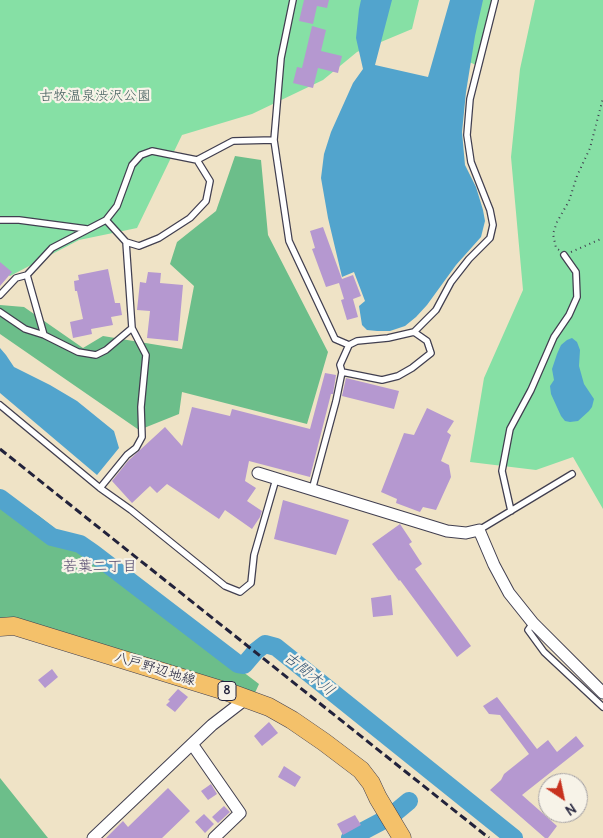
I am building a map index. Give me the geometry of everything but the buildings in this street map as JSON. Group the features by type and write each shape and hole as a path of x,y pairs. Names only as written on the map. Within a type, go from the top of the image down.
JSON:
{"main road":[{"name":"八戸野辺地線","path":"0,627 14,626 247,698 269,707 292,720 361,770 371,782 402,838"}],"street":[{"path":"258,473 447,531 466,533 479,530 509,594 533,623 603,694"},
{"path":"93,838 212,725 247,698"},
{"path":"192,744 240,813 214,838"}],"lane":[{"path":"293,0 281,58 274,140 290,241 335,339 349,345"},
{"path":"312,490 336,401 342,372 340,365 349,345 356,341 388,338 414,332 436,310 452,282 469,259 490,238 493,225 490,210 471,162 467,135 470,99 495,0"},
{"path":"0,296 16,278 27,275 52,248 106,220 117,206 132,165 141,155 152,151 197,160 233,141 274,140"},
{"path":"106,220 126,242 139,246 159,238 190,218 206,202 210,181 197,160"},
{"path":"0,220 19,220 88,230"},
{"path":"100,488 127,454 136,448 142,437 141,407 146,354 132,328 126,242"},
{"path":"512,511 502,471 510,429 531,390 554,337 569,315 577,297 576,272 564,255"},
{"path":"27,275 44,335"},
{"path":"0,312 25,329 44,335 78,352 96,354 106,350 132,328"},
{"path":"342,372 382,380 398,376 431,353 427,341 414,332"},
{"path":"0,405 100,488 131,510 225,586 240,592 251,583 254,555 276,479"},
{"path":"479,530 572,474"},
{"path":"533,623 528,630 544,652 603,707"}],"path":[{"path":"603,98 590,148 577,176 569,201 553,234 556,248 564,255 603,238"}],"green space":[{"name":"古牧温泉渋沢公園","path":"0,0 419,0 412,29 357,52 323,80 252,114 182,135 137,228 79,240 10,276 0,272"},
{"path":"452,0 492,0 476,65 438,48"},
{"path":"535,0 603,0 603,509 573,457 536,470 470,462 484,378 523,290 511,157 520,69"},
{"path":"235,156 261,160 268,235 328,352 307,424 182,392 179,414 139,430 0,334 0,305 24,307 83,348 103,336 182,349 194,286 170,264 177,242 216,211"},
{"path":"0,491 39,516 259,684 254,695 0,622"},
{"path":"0,778 48,838 0,838"}],"water":[{"path":"361,0 392,0 375,65 428,77 450,0 483,0 466,92 462,132 465,165 476,187 485,221 481,237 456,265 416,317 405,326 390,331 367,330 362,325 359,306 365,301 354,272 342,277 321,178 324,154 331,132 353,83 363,69 356,38"},
{"path":"572,338 577,342 580,350 579,366 584,384 594,399 589,411 578,421 570,422 565,421 561,416 551,394 550,386 554,380 552,369 561,345"},
{"path":"0,348 14,367 77,401 114,431 119,448 97,475 0,393"}],"waterway":[{"name":"古間木川","path":"0,498 52,537 80,544 93,553 238,664 244,665 265,644 276,647 514,838"},
{"path":"391,816 409,801"},
{"path":"350,838 384,820"}],"railway":[{"path":"0,449 489,838"}],"district":[{"name":"若葉二丁目","path":"100,567"}]}
